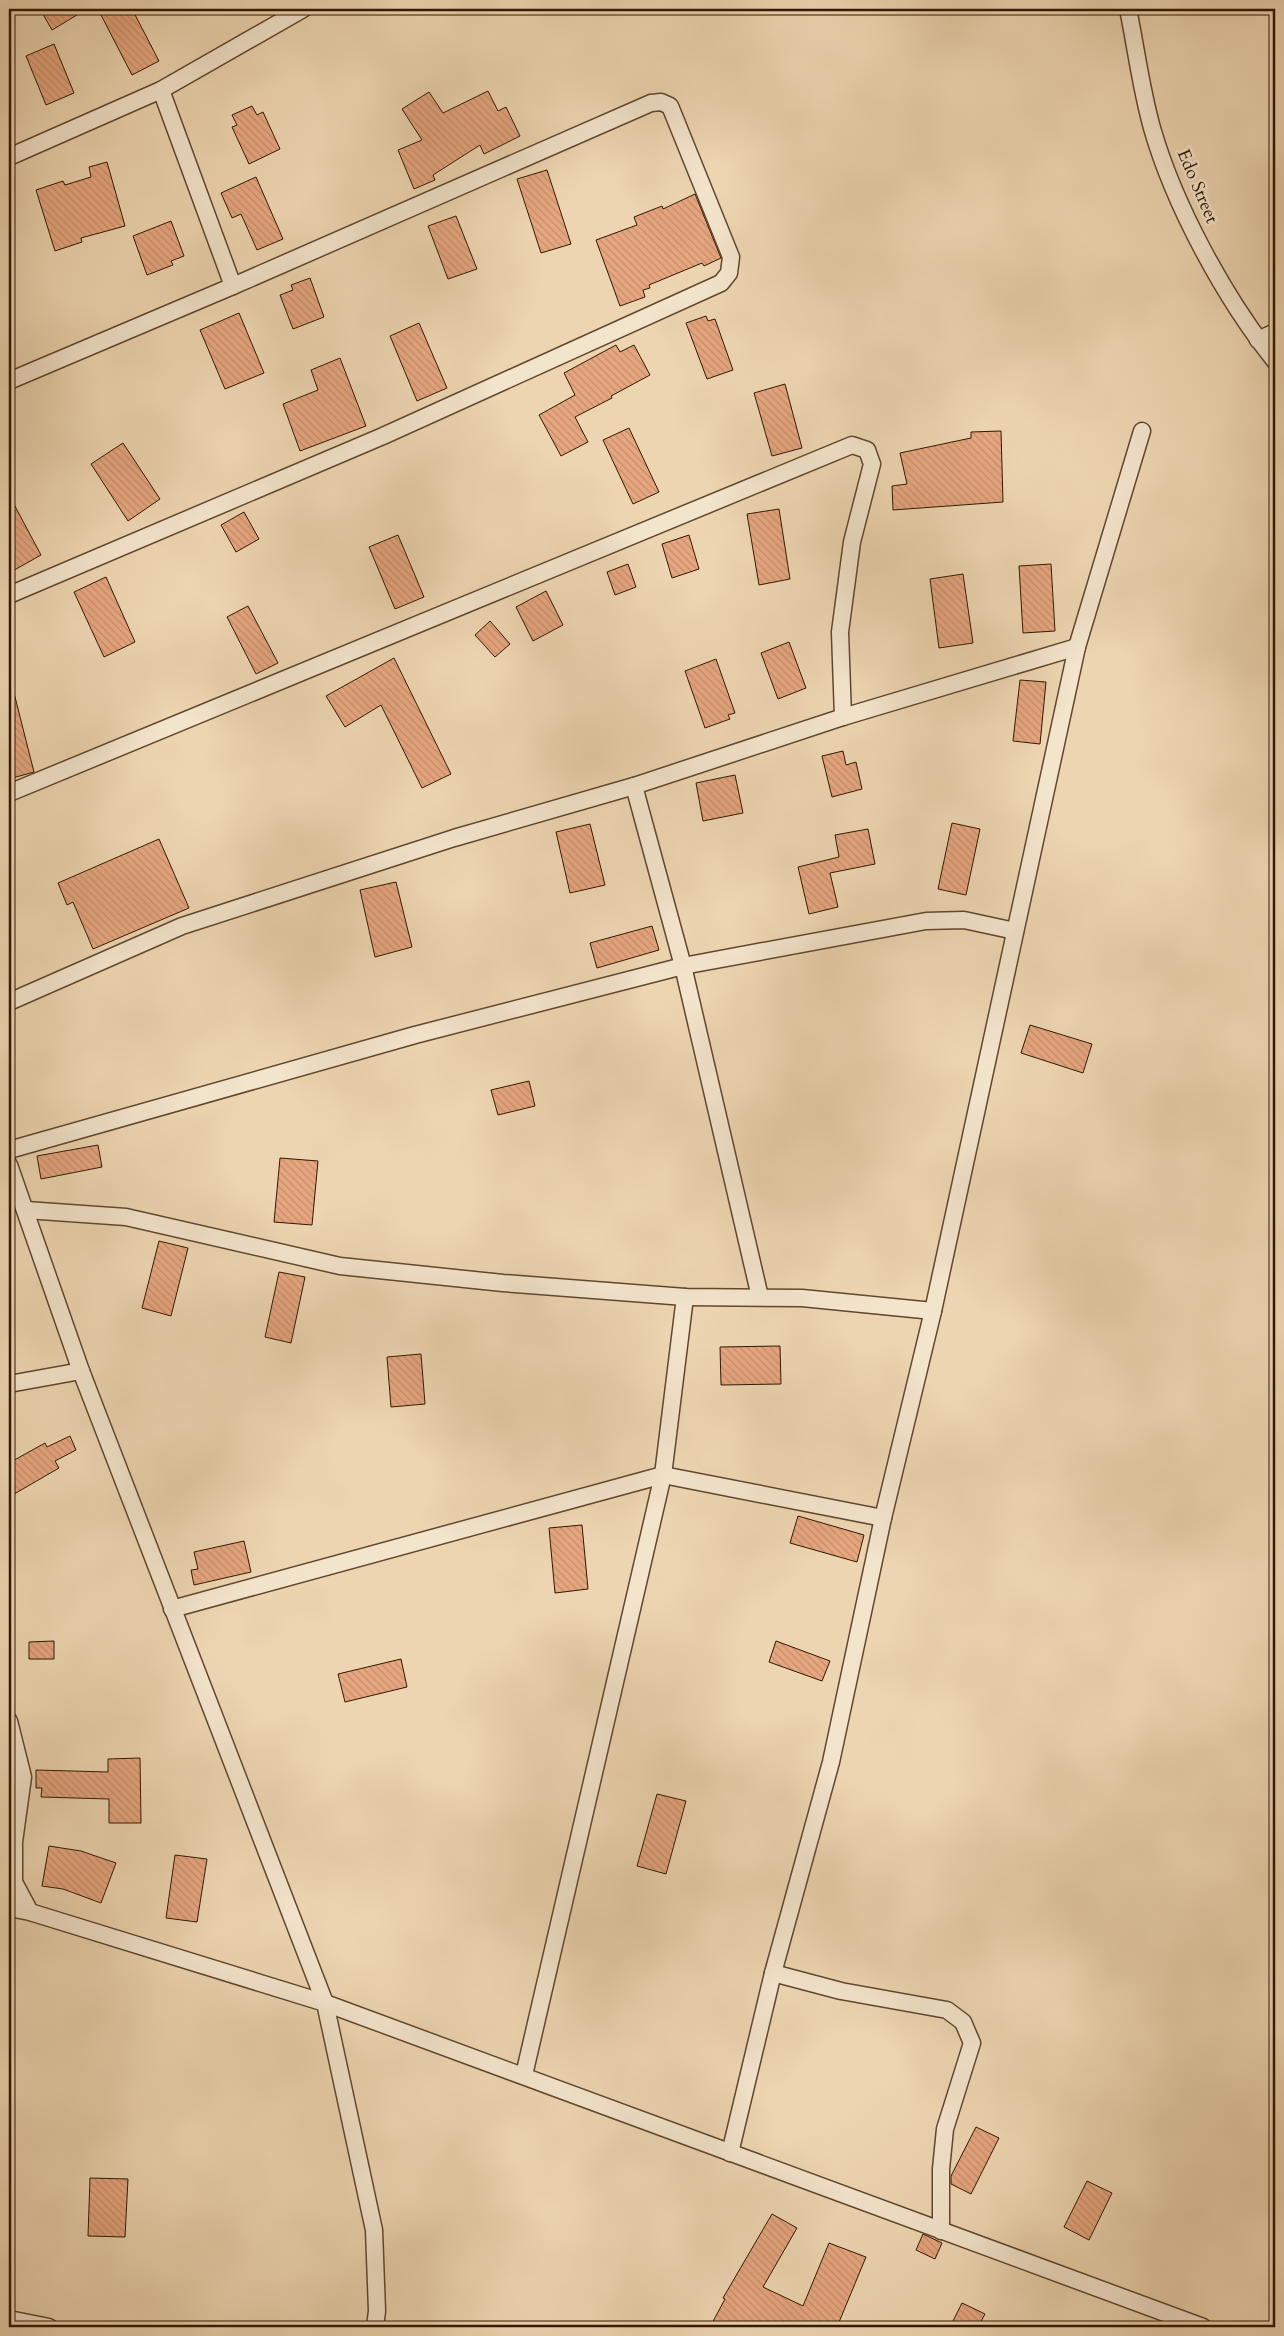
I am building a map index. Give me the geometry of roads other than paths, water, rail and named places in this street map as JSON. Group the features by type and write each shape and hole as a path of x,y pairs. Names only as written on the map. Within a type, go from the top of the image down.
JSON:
{"street":[{"path":"9,157 162,90 303,9"},
{"name":"Edo Street","path":"1128,9 1152,128 1184,212 1224,286 1258,340 1275,361"},
{"path":"162,90 233,286"},
{"path":"9,381 233,286 642,107 661,102 670,106 731,257 729,273 721,283 374,440 9,595"},
{"path":"1258,340 1275,332"},
{"path":"730,2153 773,1973 830,1762 883,1518 933,1311 1077,646 1142,431"},
{"path":"9,793 852,445 867,450 872,464 852,542 840,632 843,717"},
{"path":"9,1002 182,926 454,838 634,786 843,717 1077,646"},
{"path":"634,786 683,966 760,1298"},
{"path":"9,1150 415,1035 683,966 926,921 964,920 1015,931"},
{"path":"9,1165 14,1193 26,1210 81,1372 325,2003 374,2230 377,2311 375,2327"},
{"path":"26,1210 126,1217 340,1266 503,1283 685,1297 802,1298 933,1311"},
{"path":"524,2075 663,1475 685,1297"},
{"path":"9,1384 81,1372"},
{"path":"172,1609 663,1475 883,1518"},
{"path":"9,1721 23,1777 14,1842 14,1882 30,1912"},
{"path":"9,1908 30,1912 325,2003 524,2075 1184,2324 1203,2327"},
{"path":"773,1973 841,1991 947,2010 963,2022 972,2043 945,2129 941,2169 941,2231"},
{"path":"16,2323 49,2327"}]}
